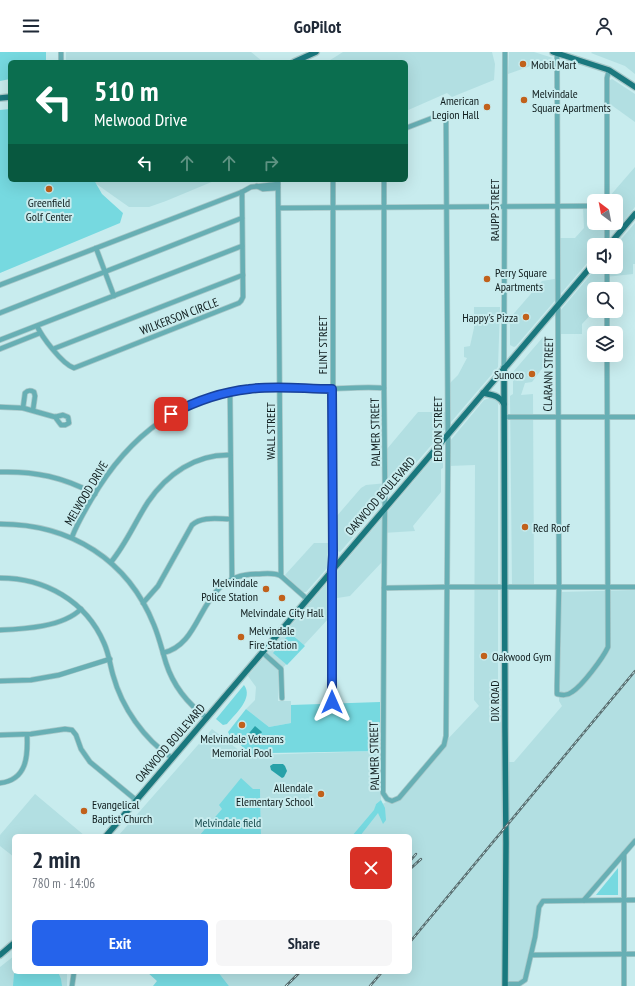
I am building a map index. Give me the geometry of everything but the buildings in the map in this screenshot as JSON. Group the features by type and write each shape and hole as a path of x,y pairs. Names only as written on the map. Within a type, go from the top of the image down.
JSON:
{"main road":[{"path":"298,60 316,52"},
{"path":"555,53 609,70 635,87"},
{"path":"614,238 635,214"},
{"name":"OAKWOOD BOULEVARD","path":"108,834 587,271"},
{"name":"DIX ROAD","path":"504,368 505,985"},
{"path":"483,393 496,395 501,399 505,406"},
{"path":"0,955 12,945"}],"street":[{"name":"RAUPP STREET","path":"504,368 505,52"},
{"name":"CLARANN STREET","path":"555,53 559,587 557,694 566,695 571,693 579,686 606,653 608,647 608,587"},
{"path":"607,194 607,78 609,70"},
{"name":"EDDON STREET","path":"390,800 395,801 399,798 446,741 446,120 444,116 440,115 408,127"},
{"name":"FLINT STREET","path":"332,182 332,702"},
{"name":"PALMER STREET","path":"384,182 385,520 383,793 385,798 390,800"},
{"path":"0,285 242,192 251,187 278,184"},
{"name":"WALL STREET","path":"278,184 281,576"},
{"name":"WILKERSON CIRCLE","path":"37,326 40,333 53,348 70,366 74,368 239,303 244,297 242,192"},
{"path":"279,208 587,206"},
{"path":"0,313 242,218"},
{"path":"0,340 242,246"},
{"path":"96,248 114,296"},
{"path":"53,348 243,275"},
{"path":"0,349 40,333"},
{"path":"607,362 608,587"},
{"name":"MELWOOD DRIVE","path":"72,537 105,476 119,458 153,427 171,414 190,404 209,397 250,389 384,388"},
{"path":"23,408 25,393 31,391 34,392 35,396 33,410"},
{"path":"230,392 230,519 232,579"},
{"path":"0,407 23,408 55,417"},
{"path":"504,417 635,417"},
{"path":"111,562 123,545 148,502 168,479 183,467 198,460 215,456 230,456"},
{"path":"0,472 24,472 49,475 72,483 95,494"},
{"path":"143,602 158,586 192,525 203,519 230,519"},
{"path":"0,524 37,527 72,537 93,549 111,562 129,580 143,602 155,626 170,673 179,690 192,705 207,718"},
{"path":"163,653 174,649 184,642 212,595 221,586 232,579 253,574 276,574 281,576 307,599"},
{"path":"0,578 29,581 50,587 65,595 81,609 98,631 105,644 113,675 131,714 150,739 172,758"},
{"path":"384,588 635,587"},
{"path":"0,630 24,629 45,625 66,619 81,609"},
{"path":"262,652 281,669 282,698"},
{"path":"0,681 31,680 59,676 110,659"},
{"path":"0,735 27,735 65,729 72,730 76,735 81,749 90,762 136,800"},
{"path":"0,783 13,779 24,767 27,753 27,735"},
{"path":"584,900 635,841"},
{"path":"629,848 635,848"},
{"path":"624,854 624,986"},
{"path":"505,985 524,982 537,928 538,910 543,901 635,900"},
{"path":"531,955 635,954"},
{"path":"72,986 74,974"}],"shaded area":[{"path":"66,52 251,52 261,60 66,60"},
{"path":"343,52 492,52 495,64 494,80 452,97 447,93 408,110 408,60 330,60"},
{"path":"509,52 534,52 553,58 508,74"},
{"path":"635,52 635,74 625,66 591,53"},
{"path":"612,79 635,94 635,122 610,104 610,80"},
{"path":"635,167 635,207 623,222 623,194 612,194"},
{"path":"212,182 149,207 129,207 95,183"},
{"path":"583,208 587,208 587,230 605,230 605,238 587,238 587,263 516,346 514,347 510,345 510,318 542,281 560,278 560,238 575,238 584,228"},
{"path":"635,223 635,264 633,264 633,274 605,277 605,282 587,282 588,318 582,324 582,334 560,334 560,311 591,274 623,274 622,238"},
{"path":"474,307 500,307 498,367 340,552 335,550 336,517 361,488 366,485 387,483 387,449 418,412 449,412 450,383 458,375 467,358 464,357 464,347 470,346 474,328"},
{"path":"544,336 549,338 553,343 553,354 532,382 525,383 521,395 533,394 534,585 512,585 510,396 513,394 513,372"},
{"path":"492,397 496,399 498,403 498,688 505,688 506,762 514,762 562,706 559,701 560,592 635,590 635,841 584,900 541,903 525,980 505,986 229,986 220,974 412,974 412,834 261,834 260,789 253,789 245,834 120,834 212,729 250,759 252,755 380,751 381,800 376,804 375,808 390,800 395,801 446,741 479,706 474,700 475,465 449,466 450,441 484,400"},
{"path":"440,453 443,456 443,468 441,469 441,492 413,526 415,531 383,533 382,562 350,596 331,599 330,617 279,672 278,701 291,701 291,723 269,727 246,709 255,700 256,687 248,676 437,454"},
{"path":"314,543 329,543 329,563 328,567 306,592 303,592 285,575"},
{"path":"255,726 262,732 260,735 264,739 259,745 254,741 252,744 245,738"},
{"path":"273,764 283,764 285,766 287,771 284,777 282,778 271,770 270,766"},
{"path":"35,794 83,834 12,834 12,855 0,846 0,835"},
{"path":"12,958 12,974 67,974 67,986 0,986 0,967"}],"green space":[{"path":"0,52 46,52 46,60 8,60 8,79 0,81"},
{"name":"Greenfield Golf Center","path":"8,109 8,182 95,182 102,194 123,213 120,223 0,273 0,110"},
{"path":"290,633 305,646 287,665 273,653"},
{"path":"244,685 247,695 242,706 227,724 223,725 216,719"},
{"path":"380,702 380,751 270,753 252,755 230,736 228,732 246,709 269,727 291,723 291,705"},
{"name":"Melvindale field","path":"241,778 253,789 260,789 261,834 201,834 222,809 219,805"},
{"path":"381,800 385,808 386,820 383,824 378,813 362,834 354,834 374,810 376,804"},
{"path":"618,868 618,895 596,895"},
{"path":"14,974 59,974 62,986 13,986"},
{"path":"149,974 220,974 229,986 153,986 157,981"}],"railway":[{"path":"412,940 635,671"},
{"path":"412,859 416,854"},
{"path":"412,867 421,859"},
{"path":"286,986 298,974"},
{"path":"370,986 380,974"}],"place":[{"name":"Mobil Mart","path":"523,64"},
{"name":"Melvindale Square Apartments","path":"524,100"},
{"name":"American Legion Hall","path":"487,107"},
{"name":"Greenfield Golf Center","path":"49,189"},
{"name":"Perry Square Apartments","path":"487,279"},
{"name":"Happy's Pizza","path":"526,317"},
{"name":"Sunoco","path":"532,374"},
{"name":"Red Roof","path":"525,527"},
{"name":"Melvindale Police Station","path":"266,589"},
{"name":"Melvindale City Hall","path":"282,598"},
{"name":"Melvindale Fire Station","path":"241,637"},
{"name":"Oakwood Gym","path":"484,656"},
{"name":"Melvindale Veterans Memorial Pool","path":"242,725"},
{"name":"Allendale Elementary School","path":"321,794"},
{"name":"Evangelical Baptist Church","path":"84,811"}],"route":[{"path":"171,414 198,401 230,392 250,389 275,388 332,389 332,702"}]}
